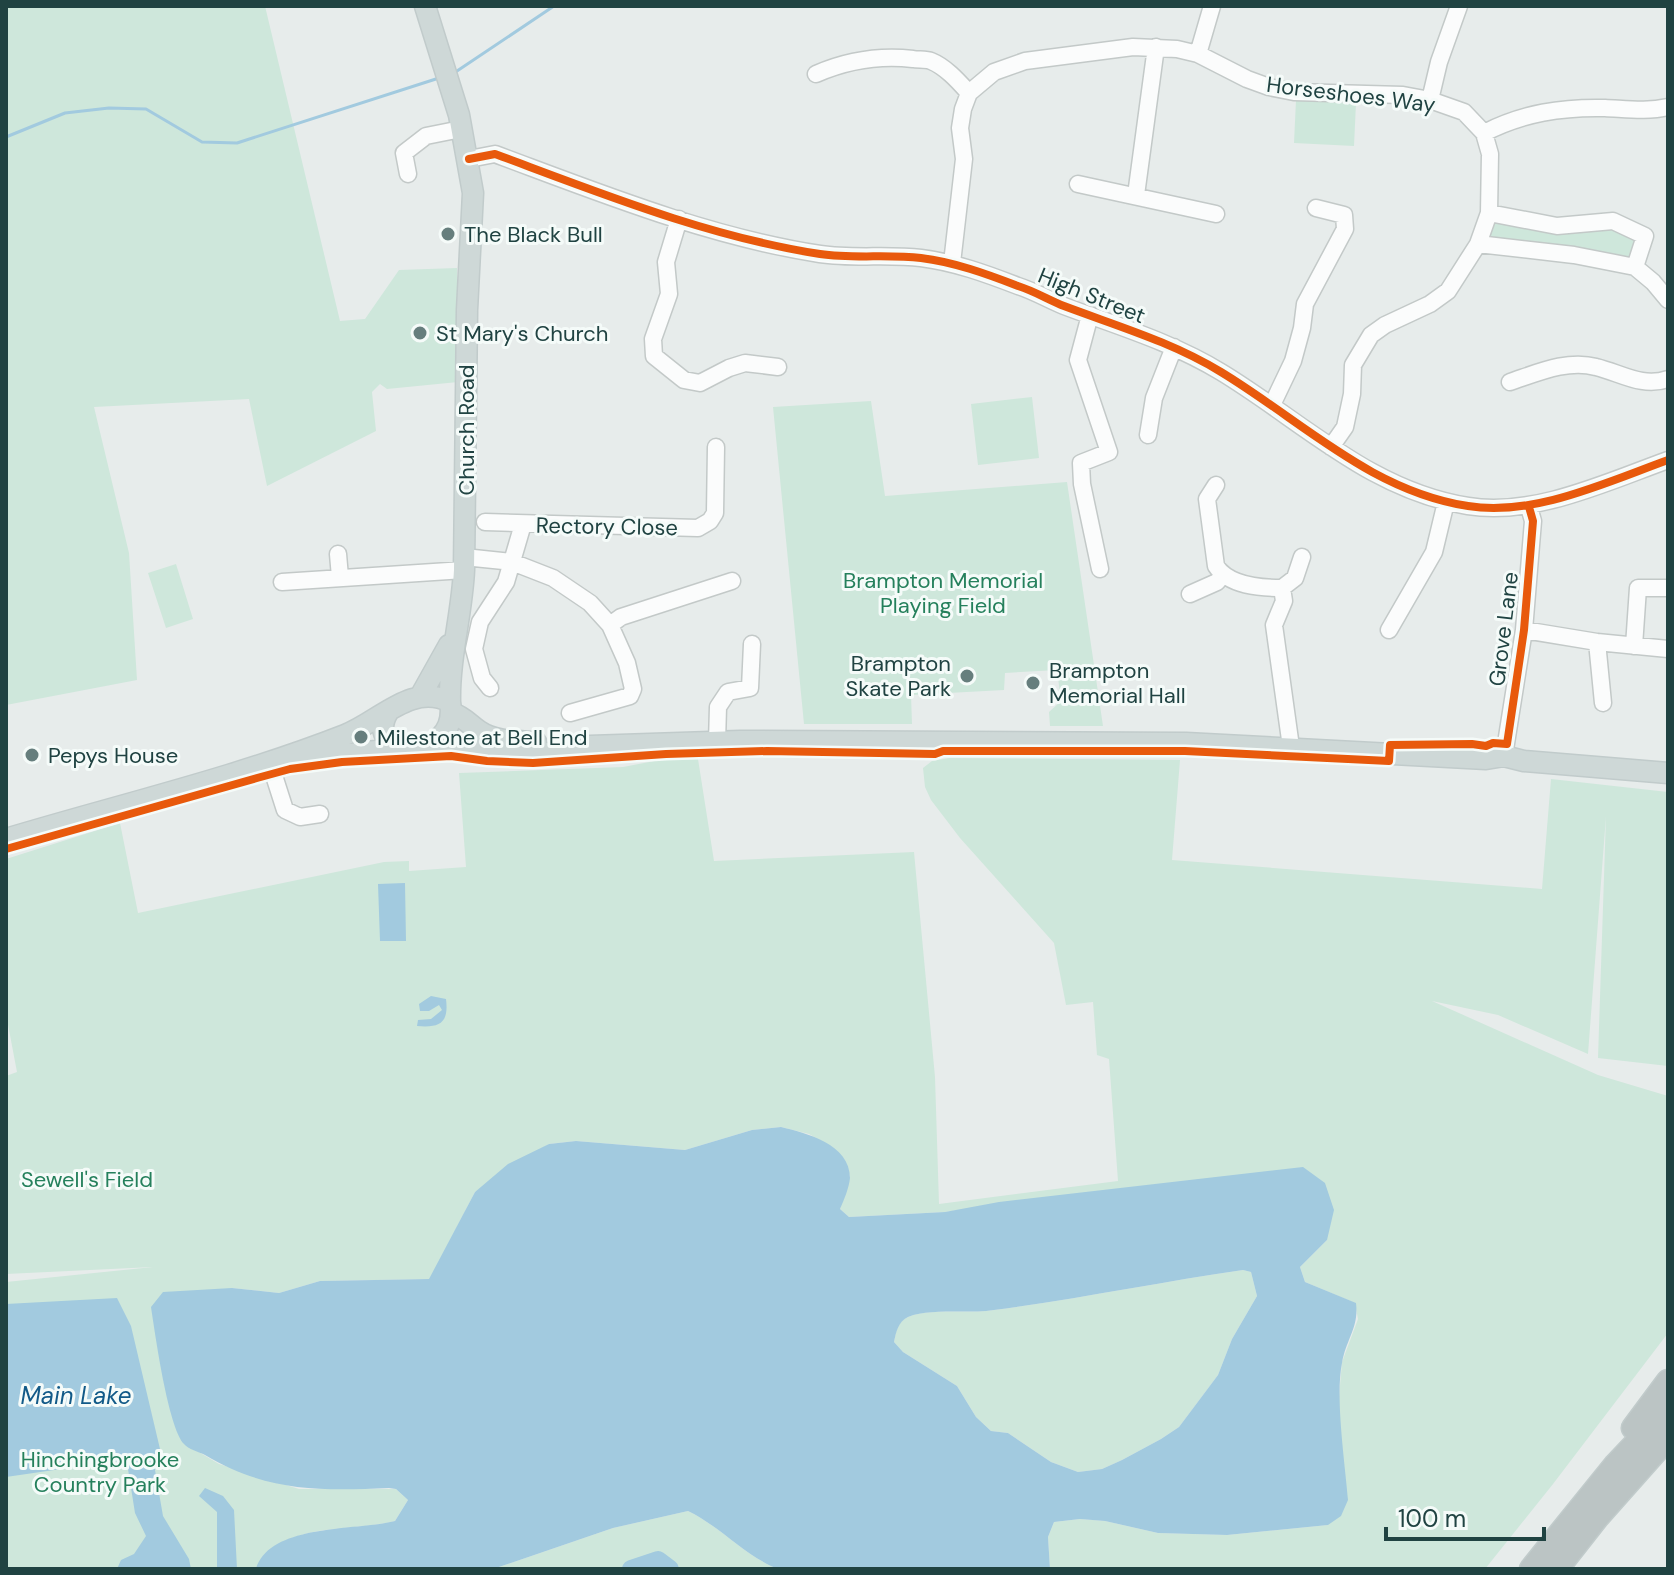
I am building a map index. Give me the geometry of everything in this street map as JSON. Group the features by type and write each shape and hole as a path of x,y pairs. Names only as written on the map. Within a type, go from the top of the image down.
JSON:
{"highway":[{"path":"1549,1546 1585,1487 1668,1381"},
{"path":"1531,1569 1615,1465 1668,1409"},
{"path":"1557,1569 1597,1518 1668,1438"},
{"path":"1597,1518 1668,1450"}],"main road":[{"name":"Church Road","path":"425,6 451,88 469,159 473,193 468,251 464,564 450,682 451,708"},
{"path":"421,695 457,627"},
{"path":"6,839 273,763 355,732 398,704 421,695 441,698 478,731 495,738 551,742 572,747"},
{"path":"428,746 446,732 451,708"},
{"path":"388,712 382,722 383,733 388,741 401,748"},
{"path":"273,763 447,744 508,755 551,753 572,747 717,742 1186,743 1486,759 1504,756 1524,761 1668,773"}],"street":[{"path":"1198,54 1212,6"},
{"path":"1430,100 1452,9"},
{"name":"Horseshoes Way","path":"969,93 994,72 1025,61 1133,47 1156,47 1198,54 1247,79 1294,92 1403,95 1430,100 1464,112 1484,133"},
{"path":"1136,195 1156,47"},
{"path":"816,74 837,64 873,57 931,61 955,78 969,93 960,128 964,159 952,263"},
{"path":"1331,447 1345,427 1352,394 1353,365 1371,335 1448,291 1478,244 1489,213 1490,154 1484,133 1550,110 1647,110 1668,107"},
{"path":"408,174 404,153 426,136 461,129"},
{"name":"High Street","path":"469,159 495,154 679,219 758,241 822,255 919,258 952,263 1021,287 1174,347 1220,371 1366,471 1399,487 1446,502 1502,510 1529,507 1668,460"},
{"path":"1078,184 1216,214"},
{"path":"1272,405 1293,361 1305,304 1345,229 1344,215 1316,208"},
{"path":"1489,213 1557,226 1613,221 1645,236 1635,267"},
{"path":"679,219 666,262 669,294 653,339 654,356 684,380 700,383 745,363 778,367"},
{"path":"1478,244 1574,255 1635,267 1668,300"},
{"path":"1090,315 1078,360 1109,452 1081,463 1082,484 1100,569"},
{"path":"1148,435 1154,398 1174,347"},
{"path":"1510,382 1564,365 1594,366 1626,379 1656,383 1668,379"},
{"name":"Rectory Close","path":"485,522 698,528 710,521 715,513 716,447"},
{"path":"1216,485 1207,499 1216,566 1222,576 1232,581 1282,588 1295,578 1302,557"},
{"path":"1389,630 1434,552 1446,502"},
{"name":"Grove Lane","path":"1504,756 1524,630 1533,521 1529,507"},
{"name":"Rectory Close","path":"490,688 482,678 474,649 480,622 506,582 523,524"},
{"path":"338,554 340,577"},
{"path":"282,582 512,562 553,578 590,603 610,625 627,663 633,689 630,696 570,713"},
{"path":"1190,594 1217,582 1222,576"},
{"path":"610,625 621,617 732,581"},
{"path":"1282,588 1284,601 1274,625 1291,747"},
{"path":"1634,646 1638,588 1668,588"},
{"path":"1524,630 1668,649"},
{"path":"1597,642 1603,703"},
{"path":"717,742 718,707 728,692 750,688 752,644"},
{"path":"273,763 285,810 300,817 320,814"}],"green space":[{"path":"6,6 265,6 340,321 365,319 399,270 457,268 458,382 387,389 380,384 372,392 376,431 267,486 249,399 94,407 129,553 137,680 6,705"},
{"path":"1296,100 1356,103 1354,146 1294,143"},
{"path":"1500,219 1613,227 1633,235 1636,242 1629,256 1621,260 1490,239 1493,223"},
{"path":"1032,397 1039,458 978,465 971,404"},
{"name":"Brampton Memorial Playing Field","path":"871,401 885,496 1067,482 1103,726 1050,726 1049,712 1061,701 1057,670 1005,673 1004,690 911,695 912,724 804,724 773,407"},
{"path":"176,564 193,619 166,628 148,573"},
{"path":"949,758 1180,760 1172,860 1542,889 1551,779 1668,792 1668,1066 1598,1058 1606,816 1588,1054 1498,1015 1432,1001 1598,1075 1668,1096 1668,1333 1485,1569 1050,1569 1048,1537 1054,1522 1080,1519 1105,1521 1158,1533 1227,1535 1328,1525 1342,1362 1358,1319 1355,1303 1305,1282 1300,1267 1327,1240 1059,1196 945,1212 849,1217 840,1209 850,1176 843,1158 832,1147 809,1134 781,1127 752,1130 685,1150 576,1141 549,1144 475,1192 430,1279 320,1281 279,1293 232,1288 192,1448 219,1464 299,1489 396,1489 408,1500 395,1521 300,1535 268,1553 256,1569 6,1569 6,1282 153,1267 6,1274 6,1076 17,1072 6,1014 6,859 120,823 138,913 384,862 409,861 409,871 466,867 459,773 623,767 665,759 698,759 714,861 914,852 935,1077 939,1204 1118,1181 1109,1059 1097,1055 1093,1002 1066,1005 1054,943 960,838 931,800 925,787 923,768 932,761"},
{"path":"1243,1270 1251,1272 1257,1296 1232,1339 1218,1375 1179,1427 1102,1469 1078,1472 1051,1462 1008,1433 991,1431 976,1417 957,1386 903,1352 894,1342 901,1322 917,1314 994,1310"},
{"path":"688,1511 778,1569 493,1569 613,1528"}],"water":[{"path":"405,883 406,941 380,941 378,884"},
{"path":"431,996 446,999 444,1019 437,1025 417,1026 418,1020 431,1019 442,1010 439,1005 429,1011 420,1011 419,1004"},
{"path":"781,1127 814,1137 835,1149 848,1166 850,1178 840,1209 849,1217 945,1212 999,1202 1303,1167 1325,1183 1334,1210 1327,1240 1300,1267 1305,1282 1356,1303 1356,1320 1340,1377 1348,1500 1341,1516 1328,1525 1227,1535 1158,1533 1105,1521 1080,1519 1054,1522 1048,1537 1050,1569 778,1569 688,1511 613,1528 493,1569 256,1569 264,1554 296,1536 395,1521 408,1500 396,1489 389,1488 317,1489 272,1482 228,1467 186,1446 178,1434 168,1400 151,1307 163,1292 232,1288 279,1293 320,1281 429,1279 475,1192 508,1164 549,1144 576,1141 685,1150 752,1130","holes":["1243,1270 1251,1272 1257,1296 1232,1339 1218,1375 1179,1427 1102,1469 1078,1472 1051,1462 1008,1433 991,1431 976,1417 957,1386 903,1352 894,1342 902,1322 917,1314 994,1310"]},
{"name":"Main Lake","path":"117,1298 131,1326 160,1449 155,1470 163,1516 189,1559 191,1569 117,1569 121,1560 134,1554 146,1536 135,1513 128,1469 116,1461 6,1477 6,1304"},
{"path":"205,1488 223,1496 234,1510 237,1569 217,1569 217,1512 199,1496"}],"waterway":[{"path":"454,73 554,6"},
{"path":"6,137 65,113 109,108 146,109 202,142 237,143 439,78"},
{"path":"631,1569 658,1560 670,1569"}],"cycle path":[{"path":"469,159 495,154 655,212 737,237 820,254 921,258 958,265 994,277 1164,343 1202,361 1338,452 1400,486 1433,498 1468,506 1518,507 1570,495 1668,460"},
{"path":"6,849 290,769 342,762 451,756 533,763 767,751 935,754 943,751 1185,751 1389,761 1390,745 1507,744 1524,630 1533,521 1529,507"}],"place":[{"name":"The Black Bull","path":"448,234"},
{"name":"St Mary's Church","path":"420,333"},
{"name":"Brampton Skate Park","path":"967,676"},
{"name":"Brampton Memorial Hall","path":"1033,683"},
{"name":"Milestone at Bell End","path":"361,737"},
{"name":"Pepys House","path":"32,755"}],"park label":[{"name":"Sewell's Field","path":"87,1179"},
{"name":"Hinchingbrooke Country Park","path":"100,1472"}]}
